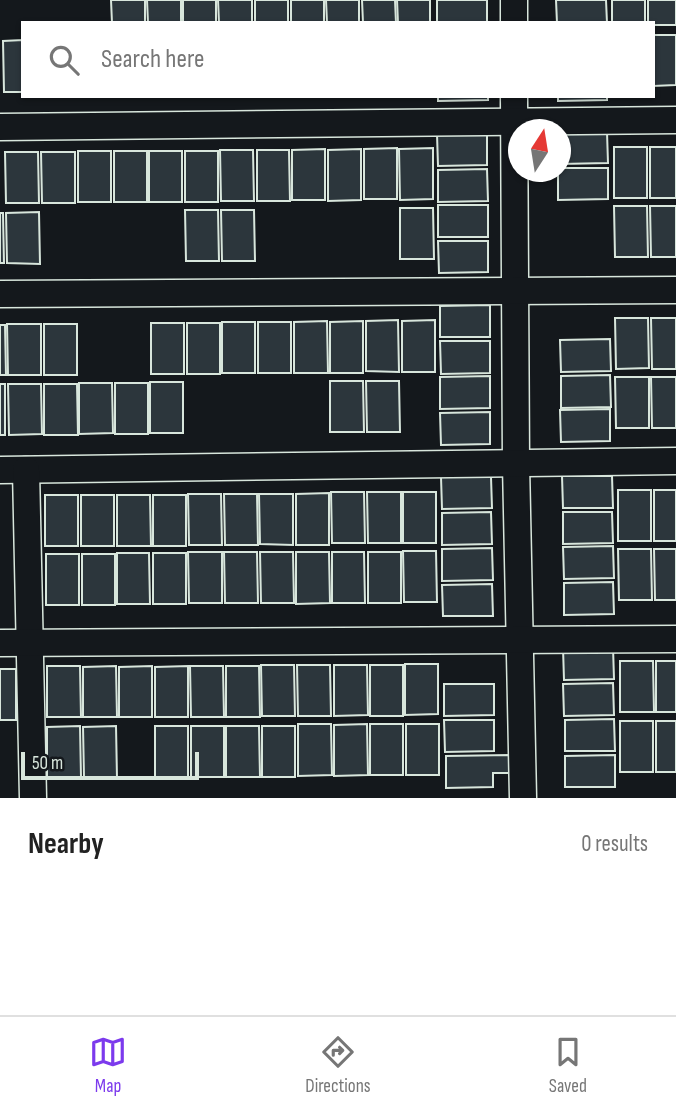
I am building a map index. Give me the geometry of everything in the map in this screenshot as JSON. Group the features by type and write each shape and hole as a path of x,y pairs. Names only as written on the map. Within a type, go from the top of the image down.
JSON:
{"street":[{"path":"513,0 514,21"},
{"path":"514,109 516,464 523,798"},
{"path":"0,127 514,109 676,120"},
{"path":"0,294 676,290"},
{"path":"0,470 676,461"},
{"path":"26,470 33,798"},
{"path":"0,643 676,639"}],"building":[{"path":"111,0 145,0 145,21 112,21"},
{"path":"147,0 181,0 181,21 148,21"},
{"path":"183,0 216,0 216,21 183,21"},
{"path":"218,0 252,0 252,21 219,21"},
{"path":"255,0 288,0 288,21 255,21"},
{"path":"291,0 324,0 324,21 291,21"},
{"path":"326,0 359,0 359,21 327,21"},
{"path":"362,0 395,0 396,21 363,21"},
{"path":"397,0 430,0 430,21 398,21"},
{"path":"437,0 487,0 487,21 437,21"},
{"path":"556,0 606,0 607,21 557,21"},
{"path":"612,0 645,0 645,21 612,21"},
{"path":"648,0 676,0 676,25 655,25 655,21 648,21"},
{"path":"655,35 676,35 676,85 655,86"},
{"path":"21,40 21,92 4,92 3,41"},
{"path":"438,98 488,98 488,100 438,101"},
{"path":"558,98 607,98 607,100 558,101"},
{"path":"571,132 607,132 608,163 571,164"},
{"path":"487,133 487,165 438,166 437,134"},
{"path":"614,147 647,147 647,198 614,198"},
{"path":"650,147 676,147 676,198 650,198"},
{"path":"397,148 397,199 364,199 364,149"},
{"path":"433,148 433,199 400,200 399,149"},
{"path":"325,149 325,200 292,200 292,150"},
{"path":"361,149 361,200 328,201 328,150"},
{"path":"220,150 253,150 254,201 221,201"},
{"path":"257,150 289,150 290,201 257,201"},
{"path":"78,151 111,151 111,202 78,202"},
{"path":"114,151 147,151 147,202 114,202"},
{"path":"149,151 182,151 182,202 149,202"},
{"path":"185,151 218,151 218,202 185,202"},
{"path":"5,152 38,152 39,203 6,203"},
{"path":"41,152 75,152 75,203 42,203"},
{"path":"571,168 608,168 608,199 558,200 558,182 571,182"},
{"path":"487,169 488,201 438,202 438,170"},
{"path":"438,205 488,205 488,237 438,237"},
{"path":"614,206 647,206 648,257 615,257"},
{"path":"650,206 676,206 676,257 651,257"},
{"path":"400,208 433,208 434,259 400,259"},
{"path":"185,210 218,210 219,261 186,261"},
{"path":"221,210 254,210 255,261 222,261"},
{"path":"39,212 40,264 7,263 6,213"},
{"path":"0,213 3,213 4,263 0,263"},
{"path":"438,241 488,241 488,272 439,273"},
{"path":"490,305 490,337 440,337 440,306"},
{"path":"615,318 648,318 649,368 616,369"},
{"path":"651,318 676,318 676,369 652,369"},
{"path":"398,320 399,372 366,371 366,321"},
{"path":"435,320 435,372 402,372 402,321"},
{"path":"327,321 328,373 294,373 294,322"},
{"path":"363,321 363,373 330,373 330,322"},
{"path":"222,322 255,322 255,373 222,373"},
{"path":"258,322 291,322 291,373 258,373"},
{"path":"151,323 184,323 184,374 151,374"},
{"path":"187,323 220,323 220,374 187,374"},
{"path":"7,324 41,324 41,375 8,375"},
{"path":"44,324 77,324 77,375 44,375"},
{"path":"0,325 5,325 6,375 0,375"},
{"path":"610,339 611,371 561,372 560,340"},
{"path":"440,341 490,341 490,373 441,374"},
{"path":"610,375 611,407 561,408 561,376"},
{"path":"490,376 490,408 440,409 440,377"},
{"path":"615,377 649,377 649,428 616,428"},
{"path":"651,377 676,377 676,428 652,428"},
{"path":"330,381 363,381 364,432 330,432"},
{"path":"366,381 399,381 400,432 367,432"},
{"path":"150,382 183,382 183,433 150,433"},
{"path":"79,383 112,383 113,433 79,434"},
{"path":"115,383 148,383 148,434 115,434"},
{"path":"0,384 5,384 5,435 0,435"},
{"path":"8,384 41,384 42,434 9,435"},
{"path":"44,384 77,384 78,435 44,435"},
{"path":"610,409 610,441 561,442 560,410"},
{"path":"490,412 490,444 441,445 440,413"},
{"path":"562,476 612,476 613,508 563,508"},
{"path":"441,477 491,477 492,508 442,509"},
{"path":"618,490 651,490 651,541 618,541"},
{"path":"654,490 676,490 676,541 654,541"},
{"path":"331,492 364,492 365,543 332,543"},
{"path":"367,492 401,492 401,543 368,543"},
{"path":"403,492 436,492 436,543 403,543"},
{"path":"329,493 329,545 296,545 296,494"},
{"path":"188,494 221,494 222,545 189,545"},
{"path":"224,494 257,494 258,545 225,545"},
{"path":"259,494 293,494 293,545 260,544"},
{"path":"45,495 78,495 78,546 45,546"},
{"path":"81,495 114,495 114,546 81,546"},
{"path":"117,495 150,495 151,546 117,546"},
{"path":"153,495 186,495 186,546 153,546"},
{"path":"491,512 492,544 442,545 442,513"},
{"path":"563,512 612,512 613,543 563,544"},
{"path":"613,546 614,578 564,579 563,547"},
{"path":"492,548 493,580 442,581 442,549"},
{"path":"618,549 651,549 652,600 619,600"},
{"path":"654,549 676,549 676,600 655,600"},
{"path":"403,551 436,551 437,602 404,602"},
{"path":"188,552 222,552 222,603 189,603"},
{"path":"224,552 257,552 258,603 225,603"},
{"path":"260,552 293,552 294,603 261,603"},
{"path":"296,552 329,552 330,603 296,604"},
{"path":"332,552 364,552 365,603 332,603"},
{"path":"368,552 401,552 401,603 368,603"},
{"path":"117,553 149,553 150,604 117,604"},
{"path":"153,553 186,553 186,604 153,604"},
{"path":"46,554 79,554 79,605 46,605"},
{"path":"82,554 115,554 115,605 82,605"},
{"path":"613,582 614,614 564,615 564,583"},
{"path":"492,584 493,616 443,616 442,585"},
{"path":"613,647 614,679 564,680 563,648"},
{"path":"620,661 653,661 654,712 620,712"},
{"path":"656,661 676,661 676,712 656,712"},
{"path":"405,664 438,664 438,714 405,715"},
{"path":"261,665 294,665 295,716 262,716"},
{"path":"297,665 330,665 331,716 298,716"},
{"path":"334,665 367,665 368,715 334,716"},
{"path":"370,665 403,665 403,716 370,716"},
{"path":"47,666 80,666 81,717 47,717"},
{"path":"116,666 117,717 83,717 83,667"},
{"path":"152,666 152,717 119,717 119,667"},
{"path":"188,666 188,717 155,717 155,667"},
{"path":"190,666 223,666 224,717 191,717"},
{"path":"226,666 259,666 260,717 226,717"},
{"path":"0,669 16,669 16,720 0,720"},
{"path":"613,683 614,715 564,716 563,684"},
{"path":"444,684 494,684 494,715 444,716"},
{"path":"614,719 615,751 565,751 565,720"},
{"path":"444,720 494,720 494,751 445,752"},
{"path":"620,721 653,721 653,772 620,772"},
{"path":"656,721 676,721 676,772 656,772"},
{"path":"298,724 331,724 332,775 298,776"},
{"path":"367,724 368,775 334,776 334,725"},
{"path":"370,724 403,724 403,775 370,775"},
{"path":"406,724 439,724 439,775 406,775"},
{"path":"80,726 81,777 47,778 47,727"},
{"path":"116,726 117,778 84,778 83,727"},
{"path":"155,726 188,726 188,777 155,777"},
{"path":"191,726 224,726 224,777 191,777"},
{"path":"226,726 259,726 260,777 226,777"},
{"path":"262,726 295,726 295,777 262,777"},
{"path":"510,755 510,773 493,773 493,787 446,788 446,756"},
{"path":"615,755 615,787 565,787 565,756"}]}
